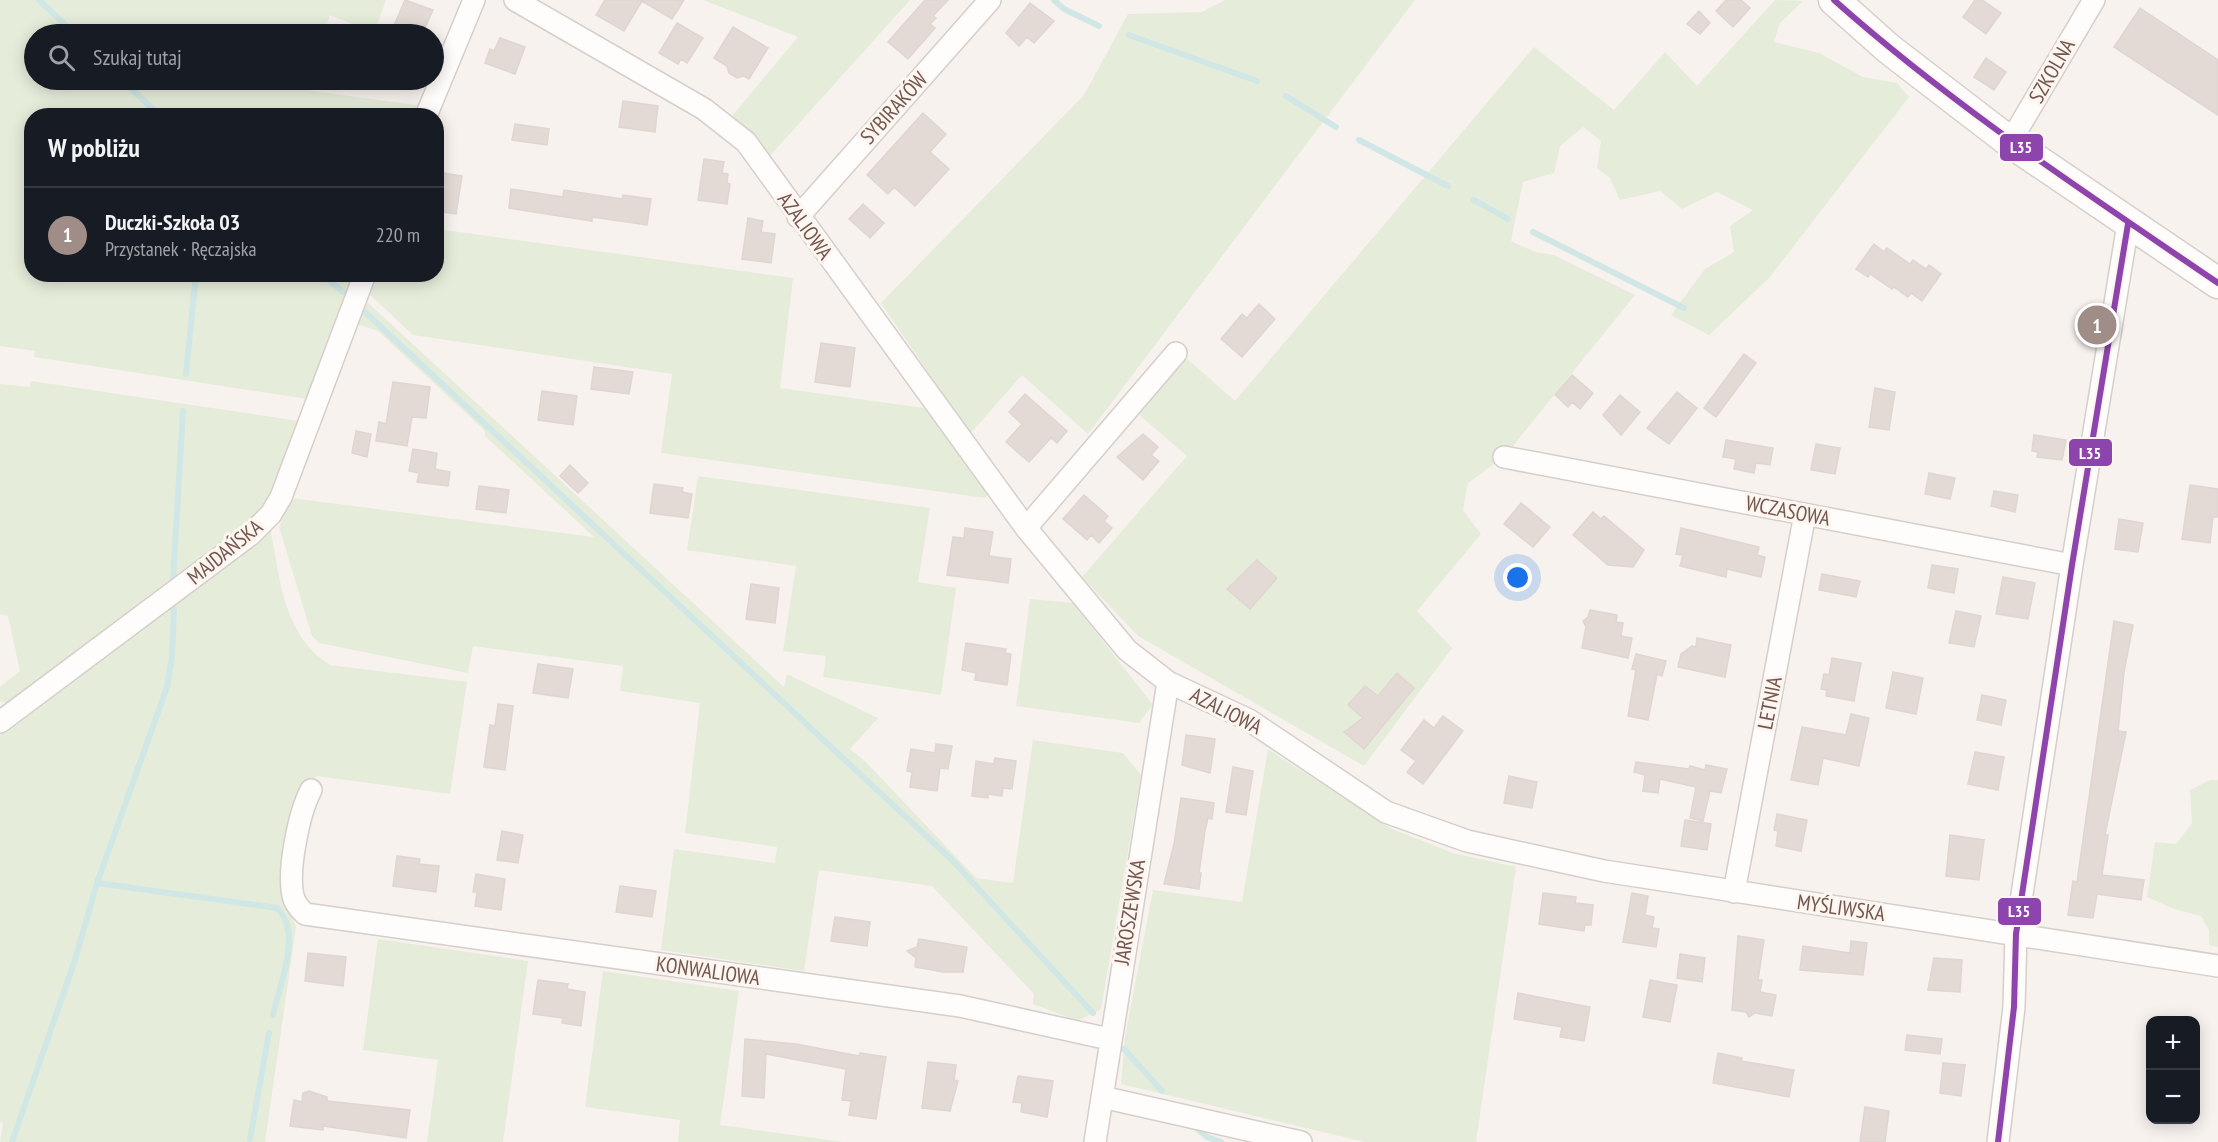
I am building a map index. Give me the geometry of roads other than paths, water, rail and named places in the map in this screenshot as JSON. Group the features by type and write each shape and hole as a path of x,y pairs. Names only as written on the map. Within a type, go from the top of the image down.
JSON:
{"main road":[{"path":"1834,0 1889,50 2010,142 2218,284"}],"street":[{"path":"444,72 474,0"},
{"name":"AZALIOWA","path":"515,0 704,110 746,142 798,217 1026,528 1127,650 1168,682 1249,720 1386,812 1467,841"},
{"name":"SYBIRAKÓW","path":"798,217 990,0"},
{"name":"SZKOLNA","path":"2010,142 2094,0"},
{"path":"429,108 437,90"},
{"path":"1998,1142 2014,1006 2016,934 2072,565 2128,224"},
{"name":"MAJDAŃSKA","path":"0,722 250,535 271,514 288,481 362,282"},
{"path":"1026,528 1176,353"},
{"name":"WCZASOWA","path":"1504,457 2072,565"},
{"name":"LETNIA","path":"1734,892 1805,514"},
{"name":"JAROSZEWSKA","path":"1095,1142 1109,1039 1168,682"},
{"name":"KONWALIOWA","path":"311,790 301,817 292,886 297,906 305,914 960,1006 1109,1039"},
{"name":"MYŚLIWSKA","path":"1467,841 1604,871 2218,966"},
{"path":"1102,1097 1301,1142"}],"waterway":[{"path":"39,0 64,24"},
{"path":"1054,0 1064,9 1099,26"},
{"path":"1129,35 1257,81"},
{"path":"133,90 152,108"},
{"path":"1286,96 1336,127"},
{"path":"1359,140 1448,186"},
{"path":"1474,200 1508,219"},
{"path":"1533,232 1684,308"},
{"path":"186,374 195,282"},
{"path":"331,282 343,292"},
{"path":"364,311 952,860 1093,1013"},
{"path":"173,580 183,411"},
{"path":"12,1142 74,963 97,883 167,687 172,657 174,609"},
{"path":"97,883 277,908 285,918 289,945 284,975 273,1015"},
{"path":"250,1139 269,1033"},
{"path":"1124,1049 1162,1091"},
{"path":"1194,1126 1207,1137 1221,1142"}],"place":[{"name":"Duczki-Szkoła 03","path":"2097,325"}]}
